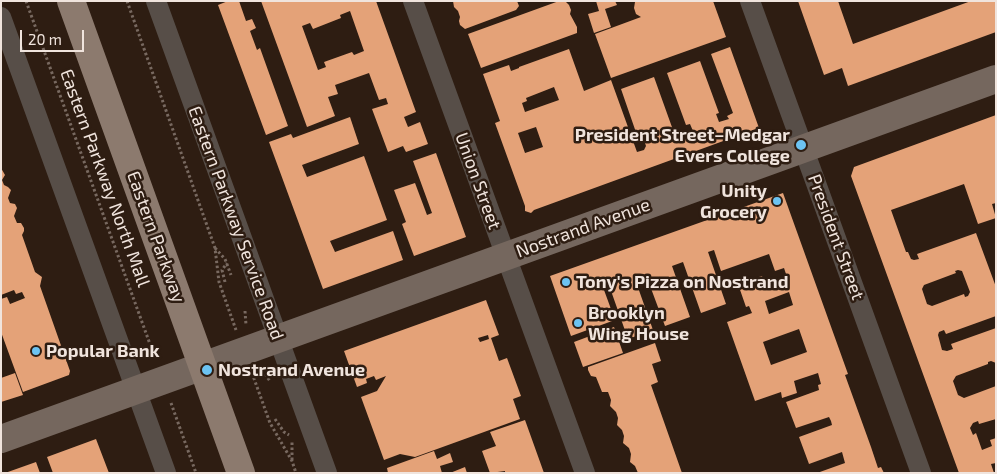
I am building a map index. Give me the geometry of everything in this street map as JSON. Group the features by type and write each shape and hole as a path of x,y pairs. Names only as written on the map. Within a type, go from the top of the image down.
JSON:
{"main road":[{"name":"Eastern Parkway","path":"71,1 241,473"},
{"name":"Nostrand Avenue","path":"1,440 996,79"}],"street":[{"name":"Eastern Parkway Service Road","path":"156,1 327,473"},
{"name":"Union Street","path":"413,1 584,473"},
{"name":"President Street","path":"750,1 921,473"},
{"path":"1,17 166,473"}],"path":[{"name":"Eastern Parkway North Mall","path":"26,1 158,364"},
{"path":"127,1 215,248 219,282 238,334"},
{"path":"215,248 227,263 233,279"},
{"path":"225,282 222,270 227,263"},
{"path":"242,303 247,330"},
{"path":"261,368 269,379 272,388"},
{"path":"251,372 270,423 292,460 296,473"},
{"path":"170,401 196,473"},
{"path":"275,419 284,432 289,435"},
{"path":"286,426 292,443 292,460"}],"building":[{"path":"228,1 239,1 246,21 252,19 256,28 250,31 257,50 260,48 288,126 266,135 218,5"},
{"path":"261,1 376,1 416,112 404,117 408,127 420,122 428,144 406,152 403,146 388,152 372,109 388,104 386,98 379,100 369,73 335,85 338,94 328,97 335,116 307,127","holes":["350,11 364,51 354,55 352,52 324,62 326,67 318,70 302,26 310,23 313,29 341,18 340,15"]},
{"path":"453,1 517,1 519,6 516,10 465,29 460,25 460,17"},
{"path":"559,1 565,1 569,5 570,14 577,27 577,33 481,68 468,34"},
{"path":"596,1 615,1 617,5 605,9 611,27 594,33 588,14 599,11"},
{"path":"713,1 726,37 611,78 595,34 641,17 636,14 634,8 635,2"},
{"path":"798,1 838,1 853,44 971,1 996,1 996,32 848,86 842,68 824,75"},
{"path":"730,47 759,128 534,210 531,213 525,211 525,206 495,123 500,121 483,74 509,65 511,71 569,49 584,91 611,80 637,152 644,150 646,146 644,140 639,141 621,89 654,77 673,130 669,131 672,138 689,134 693,131 690,124 686,125 667,73 700,61 719,113 716,114 719,122 729,119 727,116 733,113 711,54","holes":["554,87 559,100 525,112 522,103 527,101 526,98","536,127 543,147 525,153 518,133"]},
{"path":"996,115 996,203 992,204 996,218 978,224 964,184 891,210 906,252 914,260 919,259 917,254 976,233 996,287 996,316 946,334 944,330 939,332 938,335 942,350 947,351 953,349 951,344 996,328 996,363 988,362 988,364 956,376 953,381 958,395 964,398 996,386 996,419 979,424 978,421 973,423 970,428 973,435 976,433 982,450 992,446 990,440 996,438 996,463 991,464 994,473 959,473 851,176 854,167","holes":["955,271 962,271 970,292 968,296 965,297 964,294 932,306 927,304 922,289 924,285 956,273"]},
{"path":"350,117 359,144 302,165 307,177 364,156 387,220 330,241 335,252 393,231 403,260 323,289 269,142 291,134 293,138"},
{"path":"436,153 466,237 414,256 402,224 406,222 394,190 415,183 427,215 432,213 413,161"},
{"name":"Popular Bank","path":"1,168 5,175 2,180 4,185 11,190 8,198 10,203 15,204 17,208 14,216 17,223 21,223 24,228 22,235 35,272 42,277 40,286 70,371 69,375 23,392 1,332 1,299 7,297 10,304 25,298 22,292 16,294 14,290 1,295"},
{"path":"783,193 848,374 845,375 878,468 881,467 884,473 817,473 845,463 842,452 809,464 799,437 832,425 831,421 829,417 796,428 786,402 819,390 818,385 821,384 818,373 794,381 797,393 782,398 781,392 755,401 727,322 752,313 749,306 746,307 738,284 762,276 766,288 788,280 784,268 775,271 769,254 721,271 714,250 708,252 726,304 701,313 683,262 672,266 690,317 665,326 646,275 635,279 653,330 628,339 610,288 604,290 615,320 571,336 550,276","holes":["789,292 793,305 769,314 765,301","799,329 807,352 771,365 763,342"]},
{"path":"486,300 499,335 491,338 499,361 507,358 521,396 513,399 520,419 415,457 400,454 384,460 361,397 377,391 386,376 376,380 374,376 366,379 367,383 357,387 344,351","holes":["488,335 489,339 480,342 478,338"]},
{"path":"614,327 623,353 583,367 574,342"},
{"path":"655,343 661,361 652,364 658,382 651,385 682,473 638,473 635,466 630,462 631,454 629,448 623,443 624,436 622,430 617,425 618,418 616,412 610,406 611,400 608,392 602,392 596,377 591,376 588,370 588,367"},
{"path":"15,373 23,395 1,402 1,378"},
{"path":"525,420 544,473 505,473 505,471 490,473 482,451 496,446 490,432"},
{"path":"96,439 109,473 53,473 47,457"},
{"path":"434,451 437,459 450,453 453,462 440,466 442,473 388,473 387,468"},
{"path":"36,462 40,473 5,473"},
{"path":"465,467 467,473 450,473"}],"place":[{"name":"President Street–Medgar Evers College","path":"801,145"},
{"name":"Unity Grocery","path":"777,201"},
{"name":"Tony's Pizza on Nostrand","path":"566,282"},
{"name":"Brooklyn Wing House","path":"578,323"},
{"name":"Popular Bank","path":"36,351"},
{"name":"Nostrand Avenue","path":"207,370"}]}
